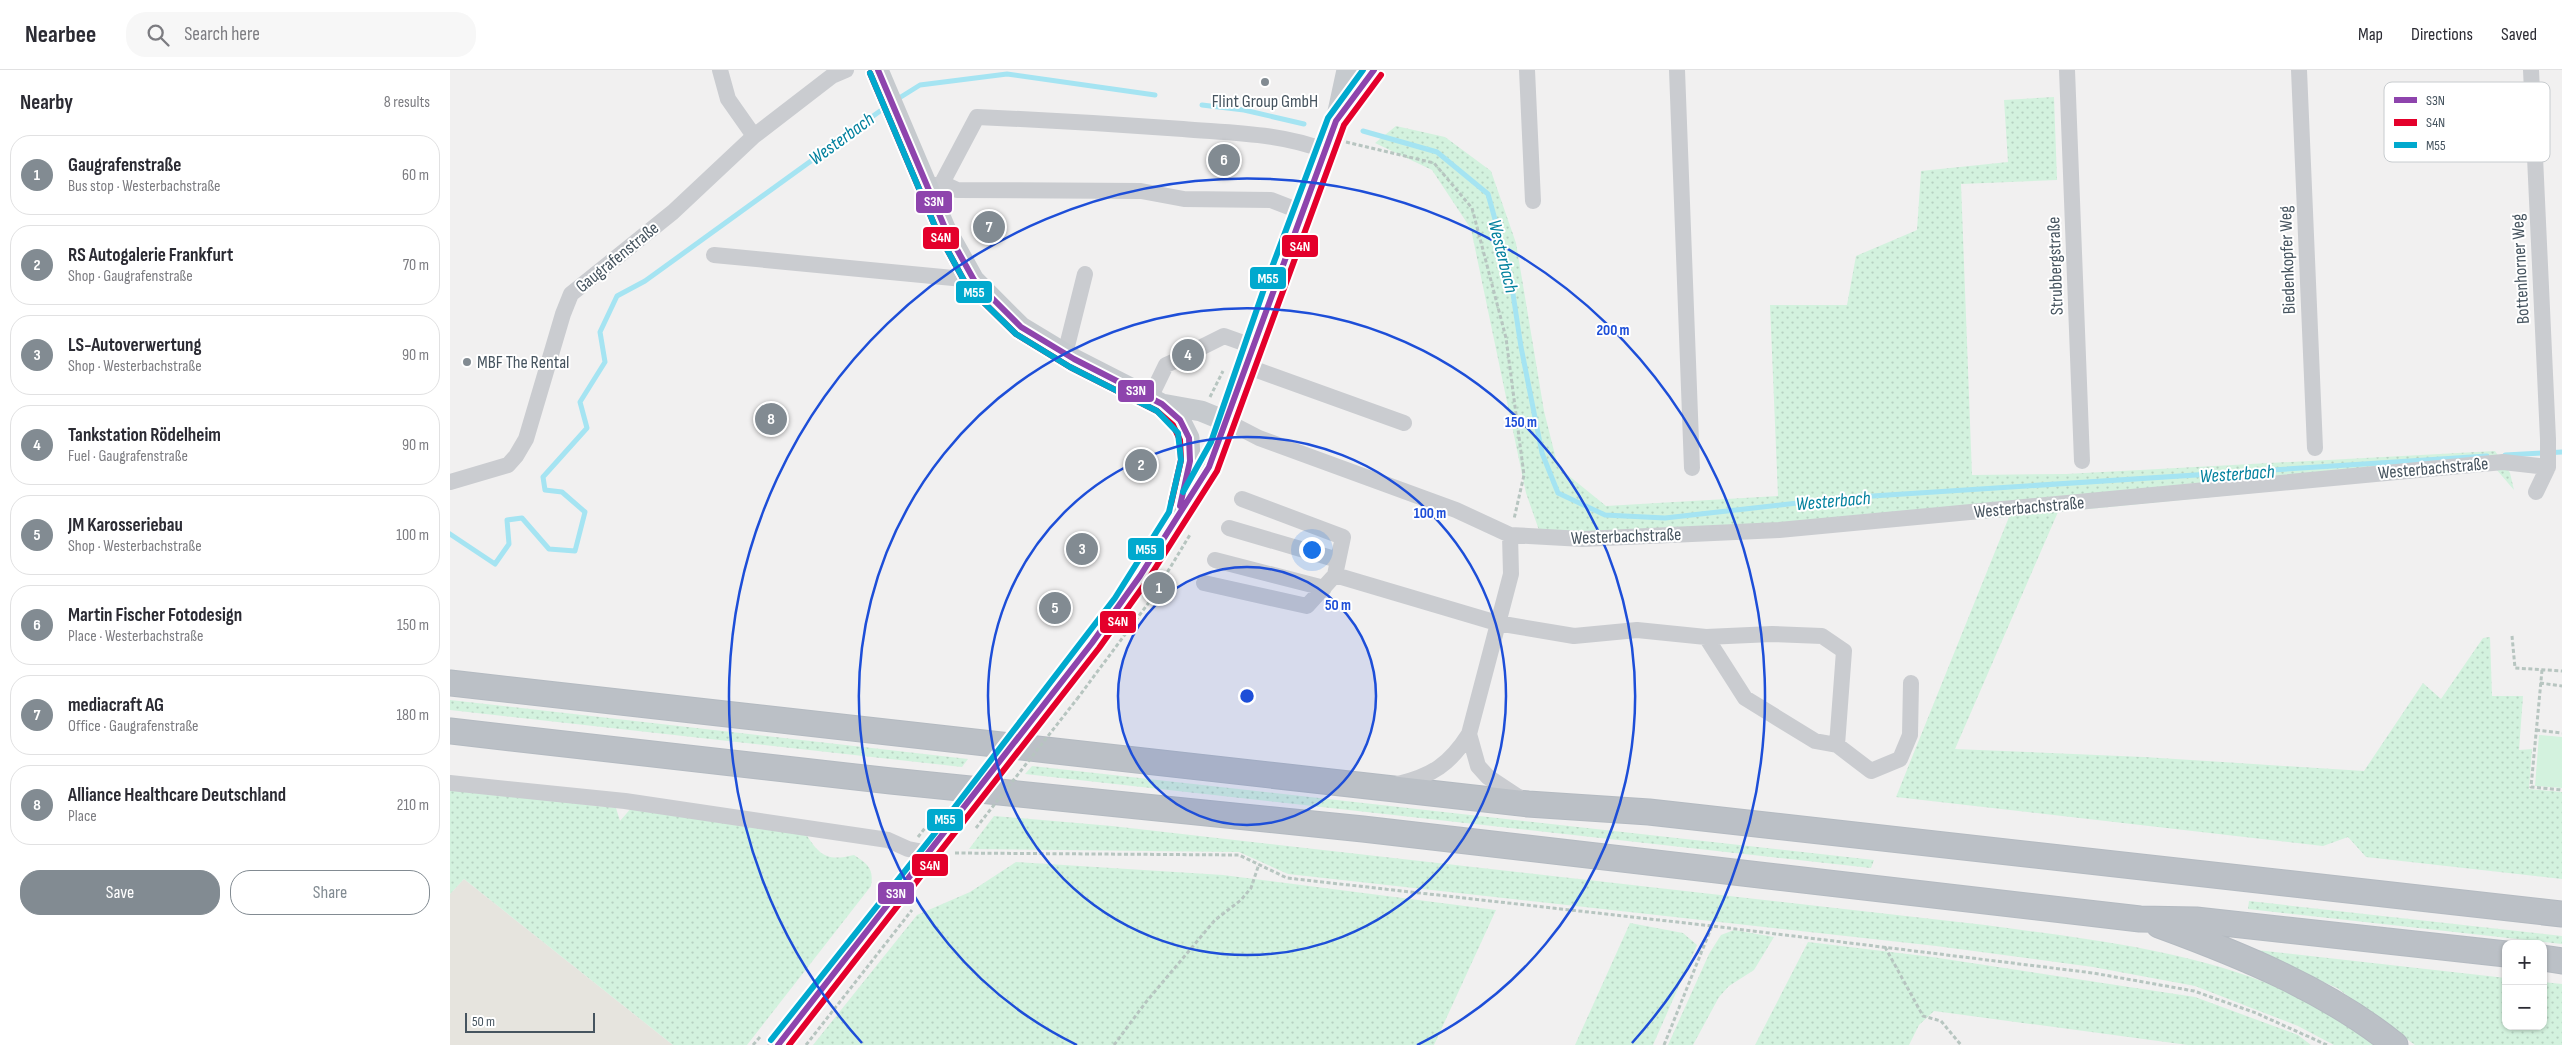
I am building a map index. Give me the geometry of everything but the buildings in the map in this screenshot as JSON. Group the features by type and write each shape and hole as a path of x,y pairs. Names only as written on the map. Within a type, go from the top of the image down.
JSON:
{"highway":[{"path":"450,683 1528,804 1649,812 2562,914"},
{"path":"450,731 911,783 1363,830 2140,919 2196,920 2502,954"},
{"path":"2140,919 2189,936 2292,981 2332,1002 2395,1045"},
{"path":"2547,958 2562,960"}],"main road":[{"path":"878,70 900,120 935,185 945,228 974,280 1021,327 1066,354 1156,401 1180,420 1189,438 1190,461 1177,515"},
{"path":"778,1045 936,845 1122,603 1177,515 1210,467 1228,422 1249,356 1326,151 1336,121 1347,70"},
{"path":"1156,401 1201,411 1228,422"}],"street":[{"path":"720,70 728,99 754,136"},
{"name":"Gaugrafenstraße","path":"450,482 508,465 516,456 526,439 563,314 571,294 673,212 754,136 832,76 846,70"},
{"path":"1336,121 1374,70"},
{"path":"1527,70 1533,201"},
{"path":"1677,70 1692,468"},
{"name":"Strubbergstraße","path":"2067,70 2082,461"},
{"name":"Biedenkopfer Weg","path":"2299,70 2315,448"},
{"path":"1302,212 1271,200 1184,199 1141,191 957,190 935,185 978,117 1055,120 1247,134 1307,143 1326,151"},
{"name":"Bottenhorner Weg","path":"2535,162 2548,464"},
{"path":"714,255 974,280"},
{"path":"1066,354 1085,274"},
{"path":"1200,348 1224,336 1249,356 1404,423"},
{"path":"1156,401 1166,365 1175,361"},
{"name":"Westerbachstraße","path":"1228,422 1259,438 1456,510 1510,535 1583,539 1779,530 2493,463 2548,464"},
{"path":"2536,492 2548,464"},
{"path":"1204,583 1307,606 1324,588 1336,567 1343,537 1242,499"},
{"path":"1229,528 1497,623 1574,636 1637,630 1706,637 1772,634 1822,636 1844,650 1837,744"},
{"path":"1384,787 1417,780 1437,770 1457,753 1469,734 1511,574 1510,535"},
{"path":"1215,560 1324,588"},
{"path":"1706,637 1745,698 1815,741 1837,744 1871,771 1900,759 1910,735 1911,683"},
{"path":"1469,734 1478,766 1488,778 1528,804"},
{"path":"450,783 625,802 869,837 888,840 908,849 936,845"}],"path":[{"path":"1346,142 1434,164 1472,208 1506,338 1524,474 1510,535"},
{"path":"2512,636 2514,668 2562,671"},
{"path":"2542,670 2531,787 2562,790"},
{"path":"2540,684 2562,686"},
{"path":"973,832 1077,699"},
{"path":"2536,730 2562,733"},
{"path":"936,845 956,853 1239,855 1287,878 1885,946 2094,973 2194,991 2256,1013 2327,1045"},
{"path":"950,860 962,846"},
{"path":"1114,1045 1146,1002 1215,920 1241,900 1250,888 1259,864"},
{"path":"806,1045 914,907"},
{"path":"1664,1045 1712,926"},
{"path":"1885,946 1923,1016 1942,1021 1961,1045"}],"shaded area":[{"path":"464,879 673,1045 450,1045 450,894"}],"green space":[{"path":"2054,97 2057,180 1961,184 1972,475 2066,474 2495,451 2510,473 2514,490 2496,469 2058,512 1955,749 2144,757 2364,771 2423,683 2441,699 2483,638 2490,637 2492,696 2523,696 2519,750 2532,749 2529,789 2562,792 2562,879 2366,857 2348,837 2323,846 1896,797 2009,517 1575,545 1540,533 1526,493 1471,229 1432,170 1375,143 1396,126 1445,137 1491,171 1516,243 1544,411 1558,467 1606,506 1778,496 1770,305 1847,305 1856,256 1917,230 1921,171 2008,162 2004,100"},
{"path":"450,700 968,759 962,767 450,710"},
{"path":"2539,735 2562,737 2562,788 2535,786"},
{"path":"1032,766 1874,860 1871,868 1025,774"},
{"path":"450,789 616,808 620,821 632,807 804,831 814,846 824,855 836,858 854,855 863,861 871,871 871,886 747,1045 673,1045 464,879 450,894"},
{"path":"994,816 1112,826 1985,925 2091,940 2161,952 2230,970 2264,982 2323,1010 2378,1045 2334,1045 2298,1026 2195,986 2093,967 1936,946 1288,874 1239,852 969,849"},
{"path":"1016,862 1223,875 1496,910 1434,1045 813,1045 917,915 970,892"},
{"path":"2249,901 2562,936 2562,944 2547,942 2547,940 2526,940 2248,909"},
{"path":"1630,923 1683,933 1697,945 1653,1045 1575,1045"},
{"path":"1734,930 1774,937 1754,970 1729,986 1719,997 1693,1045 1668,1045 1709,954 1721,935"},
{"path":"1808,942 1932,957 2195,997 2298,1035 2311,1045 2188,1045 1934,1011 1919,1025 1909,1045 1755,1045"},
{"path":"2248,949 2502,978 2502,1030 2547,1030 2547,982 2562,984 2562,1045 2415,1045 2337,988"}],"waterway":[{"name":"Westerbach","path":"896,100 920,85 1007,74 1155,95"},
{"name":"Westerbach","path":"1202,105 1244,110 1304,124"},
{"path":"450,534 495,564 509,544 507,520 522,518 549,549 575,551 585,512 562,492 545,490 543,477 587,428 580,402 605,362 600,332 617,296 645,281 887,106"},
{"name":"Westerbach","path":"1363,131 1437,152 1488,194 1510,274 1521,347 1542,453 1558,493 1605,515 1665,518 1842,498 2487,456"},
{"name":"Westerbach","path":"2505,455 2562,452"}],"tunnel":[{"path":"1175,361 1200,348"}],"transit line":[{"name":"S3N","path":"878,70 945,228 974,280 1021,327 1074,359 1162,404 1180,420 1189,438 1190,461 1180,506"},
{"name":"M55","path":"1183,492 1211,442 1265,286 1328,118 1363,70"},
{"name":"S3N","path":"778,1045 1092,643 1140,576 1209,467 1336,121 1374,70"},
{"name":"S4N","path":"870,73 937,231 967,286 1016,334 1070,367 1157,411 1173,425 1180,440 1181,460 1171,504"},
{"name":"M55","path":"771,1040 935,833 1115,598 1169,512 1181,460 1178,433 1157,411 1070,367 1016,334 967,286 937,231 870,73"},
{"name":"S4N","path":"789,1045 1099,648 1147,581 1217,471 1344,125 1381,75"}],"place":[{"name":"Flint Group GmbH","path":"1265,82"},
{"name":"Martin Fischer Fotodesign","path":"1224,160"},
{"name":"mediacraft AG","path":"989,227"},
{"name":"Tankstation Rödelheim","path":"1188,355"},
{"name":"MBF The Rental","path":"467,362"},
{"name":"Alliance Healthcare Deutschland","path":"771,419"},
{"name":"RS Autogalerie Frankfurt","path":"1141,465"},
{"name":"LS-Autoverwertung","path":"1082,549"},
{"name":"Gaugrafenstraße","path":"1159,588"},
{"name":"JM Karosseriebau","path":"1055,608"}]}
